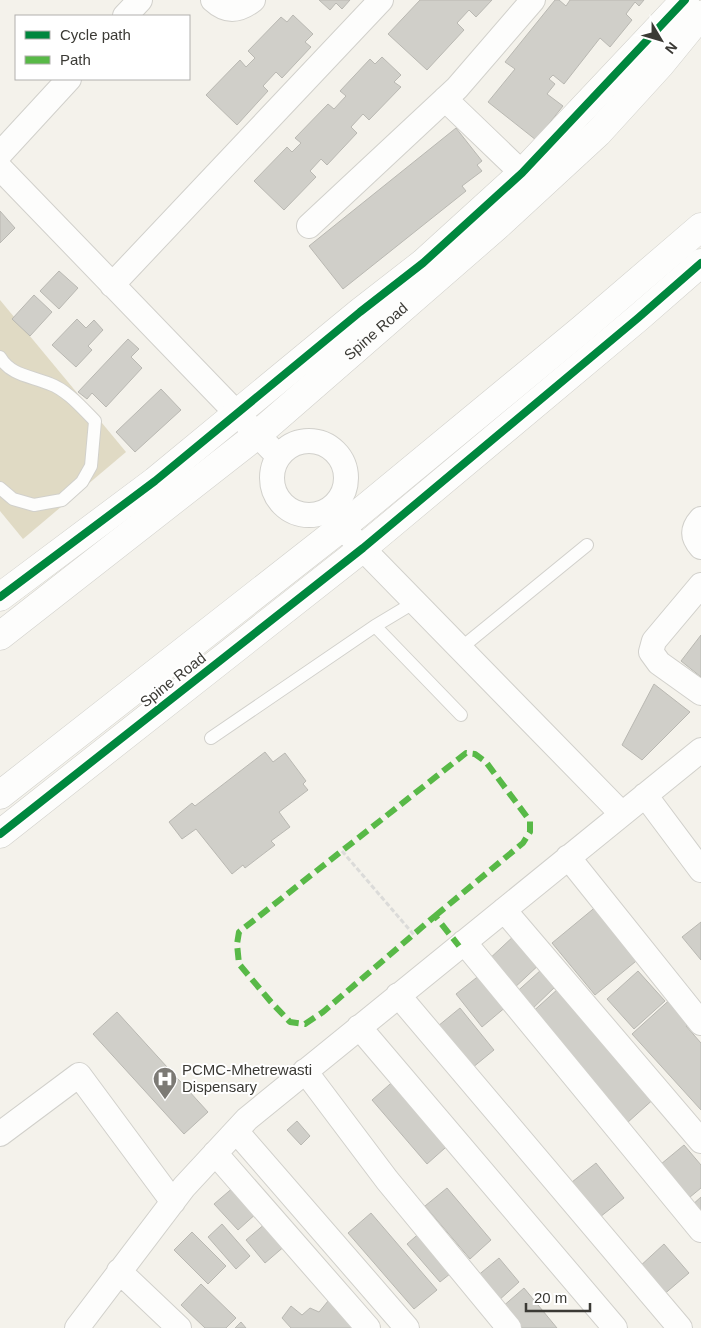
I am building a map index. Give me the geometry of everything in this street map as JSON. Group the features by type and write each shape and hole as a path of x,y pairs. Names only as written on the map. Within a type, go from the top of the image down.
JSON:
{"main road":[{"path":"0,597 155,481 360,312 423,263 522,172 685,0"},
{"name":"Spine Road","path":"0,636 257,435 496,227 598,133 701,15"},
{"name":"Spine Road","path":"0,795 334,519 582,329 701,226"},
{"name":"Spine Road","path":"0,834 363,548 701,263"}],"street":[{"path":"126,15 140,0"},
{"path":"213,0 228,9 242,8 253,0"},
{"path":"112,285 382,0"},
{"path":"309,226 478,65 532,0"},
{"path":"0,154 68,80"},
{"path":"445,98 522,172"},
{"path":"0,168 278,456"},
{"path":"334,519 336,504 343,493 346,481 346,469 341,458 333,448 322,442 310,440 298,442 287,448 278,456 272,467 271,480 274,492 280,503 290,511 302,515 334,519 622,814"},
{"path":"701,519 695,526 693,534 701,547"},
{"path":"701,585 654,641 651,652 659,663 701,693"},
{"path":"77,1328 173,1202 246,1118 701,750"},
{"path":"646,795 701,870"},
{"path":"568,857 701,1023"},
{"path":"504,910 701,1141"},
{"path":"464,942 701,1230"},
{"path":"398,995 680,1328"},
{"path":"359,1027 615,1328"},
{"path":"305,1071 387,1180 509,1328"},
{"path":"0,1134 79,1075 173,1202"},
{"path":"236,1131 407,1328"},
{"path":"215,1153 368,1328"},
{"path":"119,1272 179,1328"}],"lane":[{"path":"0,358 5,366 26,377 52,384 79,404 95,421 90,466 82,482 62,500 34,505 13,499 0,488"},
{"path":"461,648 587,545"},
{"path":"211,738 375,626 415,602"},
{"path":"375,626 461,715"}],"path":[{"path":"342,851 414,935"}],"shaded area":[{"path":"0,300 126,452 23,539 0,511"}],"building":[{"path":"319,0 350,0 342,9 336,3 330,10"},
{"path":"420,0 492,0 476,17 469,10 457,23 464,30 427,70 388,34"},
{"path":"555,0 559,0 566,6 570,0 644,0 639,6 635,2 626,14 632,20 610,47 600,38 564,84 553,75 549,79 555,84 547,94 563,106 536,140 488,102 515,69 505,62"},
{"path":"293,15 313,34 305,42 311,47 282,78 276,72 263,86 268,91 237,125 206,95 240,60 246,67 255,58 248,51 281,17 287,22"},
{"path":"382,57 401,75 394,82 401,87 369,120 363,114 351,127 357,133 327,165 321,159 310,171 316,177 284,210 254,181 287,147 292,152 301,143 295,138 328,104 334,109 346,96 340,91 370,59 375,64"},
{"path":"456,128 482,161 477,165 482,171 462,186 466,191 343,289 309,246"},
{"path":"0,211 15,228 0,243"},
{"path":"59,271 78,288 59,309 40,291"},
{"path":"34,295 52,312 30,336 12,319"},
{"path":"77,319 86,328 94,320 103,330 88,346 92,350 76,367 52,345"},
{"path":"128,339 139,349 131,357 142,368 106,407 92,393 87,399 78,392"},
{"path":"161,389 181,410 135,452 116,432"},
{"path":"701,635 701,677 681,661"},
{"path":"654,684 690,712 642,760 622,745"},
{"path":"265,752 273,762 285,753 306,781 303,784 308,790 279,812 290,827 271,841 275,845 245,868 243,865 232,874 196,829 182,839 169,822 192,803 195,806"},
{"path":"598,905 641,957 595,995 552,943"},
{"path":"701,922 701,960 682,937"},
{"path":"516,934 542,962 512,990 486,962"},
{"path":"541,970 556,986 528,1013 512,996"},
{"path":"638,971 665,1001 634,1029 607,999"},
{"path":"481,974 507,1006 482,1027 456,994"},
{"path":"559,988 657,1096 627,1123 529,1015"},
{"path":"675,995 695,1017 686,1026 701,1043 701,1110 632,1034"},
{"path":"460,1008 494,1050 472,1068 438,1026"},
{"path":"117,1012 208,1112 184,1134 93,1034"},
{"path":"398,1077 454,1140 427,1164 372,1100"},
{"path":"297,1121 310,1136 301,1145 287,1130"},
{"path":"684,1145 701,1165 701,1188 684,1202 655,1169"},
{"path":"596,1163 624,1198 600,1217 572,1182"},
{"path":"235,1186 258,1212 238,1230 214,1204"},
{"path":"447,1188 491,1240 470,1259 425,1206"},
{"path":"701,1197 701,1217 691,1206"},
{"path":"371,1213 437,1290 414,1309 348,1233"},
{"path":"266,1223 286,1245 265,1263 246,1240"},
{"path":"222,1224 250,1256 236,1269 208,1237"},
{"path":"423,1230 456,1269 440,1282 407,1244"},
{"path":"192,1232 226,1266 208,1284 174,1250"},
{"path":"664,1244 689,1273 662,1296 638,1268"},
{"path":"499,1258 519,1282 497,1302 476,1277"},
{"path":"201,1284 236,1318 226,1328 205,1328 181,1305"},
{"path":"524,1288 557,1328 518,1328 501,1308"},
{"path":"333,1295 360,1328 291,1328 282,1318 291,1306 302,1315 310,1308 319,1312"},
{"path":"241,1322 246,1328 235,1328"}],"marked path":[{"path":"435,916 523,843 530,832 530,821 486,762 475,754 466,753 239,932 237,944 239,964 290,1022 305,1024 323,1012 435,916 459,946"}],"cycle path":[{"path":"0,597 155,481 360,312 423,263 522,173 685,0"},
{"path":"0,834 363,548 701,263"}],"place":[{"name":"PCMC-Mhetrewasti Dispensary","path":"165,1100"}]}
